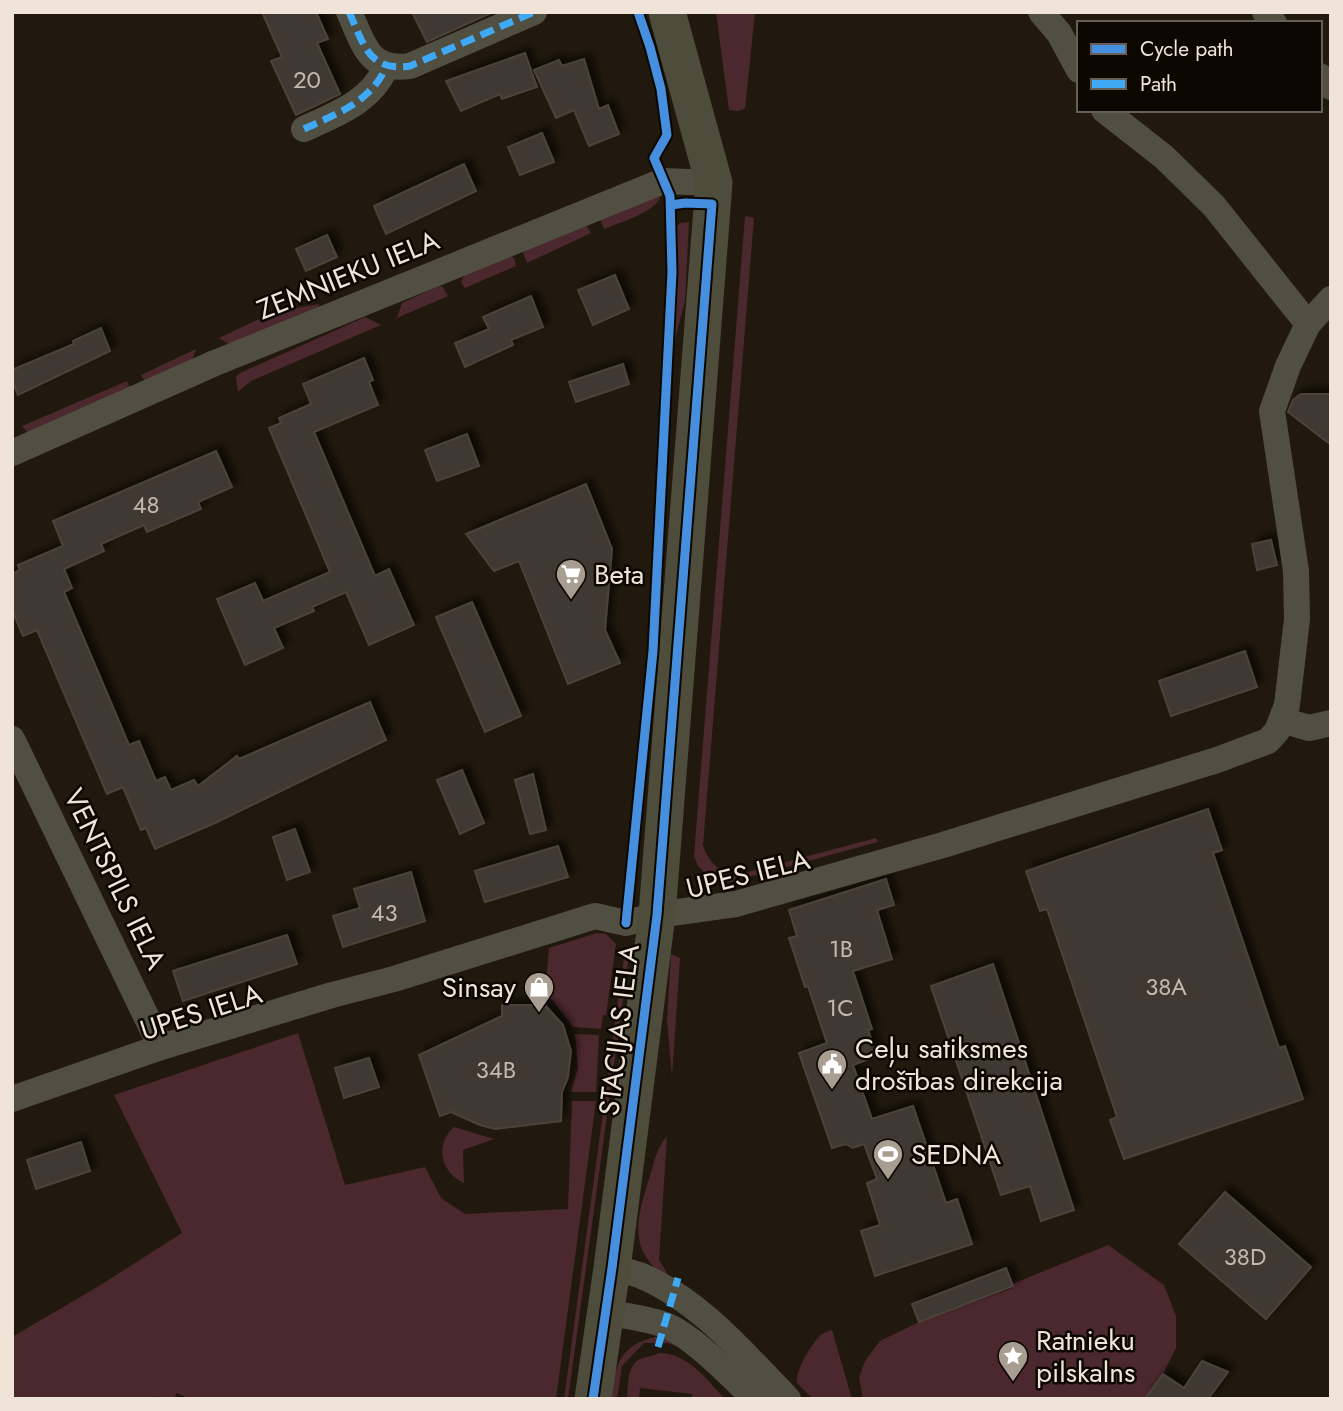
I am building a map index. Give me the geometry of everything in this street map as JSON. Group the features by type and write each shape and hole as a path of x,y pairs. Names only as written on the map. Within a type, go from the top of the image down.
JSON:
{"main road":[{"name":"STACIJAS IELA","path":"593,1399 657,915 713,193 667,12"}],"street":[{"path":"349,12 368,52 386,67 410,66 534,12"},
{"path":"1041,12 1059,33 1077,66"},
{"path":"304,129 354,106 376,83 386,67"},
{"path":"1107,112 1164,157 1214,206 1308,324"},
{"name":"ZEMNIEKU IELA","path":"12,453 215,363 663,181 713,193"},
{"path":"1331,299 1308,324 1288,366 1272,411 1296,571 1297,619 1293,664 1282,720 1309,728 1331,723"},
{"name":"UPES IELA","path":"12,1099 161,1047 595,916 626,923 657,915 736,904 943,845 1257,747 1268,741 1282,720"},
{"name":"VENTSPILS IELA","path":"12,739 161,1047"},
{"path":"612,1269 642,1276 676,1294 708,1319 788,1399"},
{"path":"605,1312 653,1321 693,1334 748,1378 757,1380 764,1374"},
{"path":"669,1327 693,1343 755,1399"}],"shaded area":[{"path":"716,12 755,12 745,109 738,111 729,110"},
{"path":"661,192 655,205 648,210 604,229 600,219"},
{"path":"745,216 754,218 703,845 716,866 737,875 876,838 878,842 731,882 715,883 698,866 694,856"},
{"path":"689,222 685,301 674,343 677,226"},
{"path":"586,224 591,233 527,263 523,253 525,248"},
{"path":"510,256 514,258 516,266 465,288 461,282 465,274"},
{"path":"438,286 443,287 448,296 397,318 402,303"},
{"path":"319,304 319,307 230,345 219,338 274,312"},
{"path":"365,317 381,325 251,381 238,392 236,377 240,373"},
{"path":"196,349 191,363 147,385 141,375"},
{"path":"127,381 130,388 29,434 22,426"},
{"path":"597,933 606,934 616,944 606,1015 603,1015 601,1029 573,1027 545,995 549,948"},
{"path":"625,951 629,956 568,1399 564,1399"},
{"path":"671,954 680,958 672,1077 667,1020"},
{"path":"298,1033 345,1185 425,1167 441,1198 465,1214 568,1209 572,1101 596,1101 556,1399 191,1399 176,1393 175,1399 159,1399 158,1396 151,1399 12,1399 12,1337 182,1233 114,1095"},
{"path":"575,1034 599,1035 596,1092 571,1092 578,1068"},
{"path":"454,1127 494,1139 463,1150 464,1183 450,1172 443,1157 444,1141"},
{"path":"667,1136 659,1260 672,1281 647,1259 638,1234 645,1192 656,1155"},
{"path":"1108,1245 1164,1285 1176,1316 1176,1348 1163,1374 1145,1399 863,1399 859,1378 865,1361 880,1341 919,1322 1013,1288 1012,1284"},
{"path":"832,1330 852,1399 813,1399 797,1383 798,1372 809,1350 822,1334"},
{"path":"655,1337 664,1337 681,1348 667,1343 644,1343 622,1366 617,1399 611,1399 614,1377 621,1359 634,1346"},
{"path":"659,1353 669,1354 688,1363 725,1399 692,1399 692,1394 640,1388 639,1399 627,1399 629,1375 634,1364"}],"building":[{"path":"262,12 316,12 328,39 317,43 340,94 296,115 271,61 282,57"},
{"path":"412,12 493,12 427,42"},
{"path":"525,53 537,87 502,99 500,94 461,111 446,81"},
{"path":"584,59 599,109 608,105 619,134 589,146 574,110 556,118 534,70 559,60 562,66"},
{"path":"542,133 554,162 520,175 508,147"},
{"path":"464,164 476,191 386,234 374,206"},
{"path":"327,235 337,257 306,271 296,249"},
{"path":"615,275 629,309 593,325 578,290"},
{"path":"531,296 543,327 511,340 513,345 465,367 455,343 489,329 483,317"},
{"path":"101,328 110,351 18,395 12,381 12,370 74,344 73,341"},
{"path":"364,358 373,380 369,382 378,405 314,432 375,576 389,569 414,625 369,645 346,592 312,607 314,611 274,628 283,648 245,665 217,599 255,583 263,601 330,572 269,428 281,423 279,418 311,404 303,384"},
{"path":"623,364 629,384 576,402 569,382"},
{"path":"1301,394 1331,394 1331,445 1288,412 1293,400"},
{"path":"467,434 479,466 437,481 425,450"},
{"path":"216,451 232,487 198,502 201,509 147,532 144,525 101,544 104,551 64,569 72,588 64,592 129,745 139,741 156,781 165,777 171,790 194,780 198,786 237,756 239,759 370,702 386,740 155,849 146,828 141,830 123,787 107,794 37,630 23,636 12,610 12,574 20,570 18,565 63,546 53,521"},
{"name":"Beta","path":"586,484 612,549 605,630 620,663 568,684 519,561 494,571 466,534"},
{"path":"1271,540 1277,565 1257,570 1252,544"},
{"path":"472,602 521,716 485,732 436,617"},
{"path":"1245,651 1257,687 1171,716 1159,681"},
{"path":"462,770 484,823 460,834 437,780"},
{"path":"533,774 546,830 530,834 515,780"},
{"path":"1208,809 1222,850 1213,853 1279,1048 1285,1046 1303,1099 1124,1159 1110,1120 1117,1117 1047,909 1040,911 1026,871"},
{"path":"295,829 310,872 287,880 273,837"},
{"path":"558,846 568,877 485,902 475,871"},
{"path":"411,872 425,921 343,947 333,916 360,908 354,889"},
{"path":"886,879 894,905 877,910 892,959 853,971 872,1029 868,1030 877,1056 853,1065 872,1119 913,1106 946,1203 957,1199 972,1244 875,1276 861,1231 880,1225 867,1183 877,1179 864,1144 853,1148 846,1144 832,1148 799,1053 827,1043 789,938 797,936 789,910"},
{"path":"287,935 297,964 183,1001 173,971"},
{"path":"993,964 1074,1210 1041,1221 1030,1186 1001,1195 931,986"},
{"path":"502,1005 545,1005 563,1025 571,1051 568,1077 562,1092 561,1121 495,1129 451,1112 440,1116 419,1055 502,1016"},
{"path":"369,1058 379,1087 344,1098 335,1068"},
{"path":"81,1142 90,1171 36,1189 27,1160"},
{"path":"1225,1192 1311,1267 1266,1319 1179,1244"},
{"path":"1006,1268 1013,1286 919,1322 912,1304"},
{"path":"1202,1361 1228,1372 1208,1399 1145,1399 1163,1374 1184,1388"}],"marked path":[{"path":"349,12 369,53 385,65 396,67 410,66 534,12"},
{"path":"304,129 362,98 386,67"},
{"path":"658,1347 678,1278"}],"cycle path":[{"path":"626,923 653,651 672,272 670,196 654,158 667,135 661,89 638,12"},
{"path":"593,1399 657,915 712,204 671,205"}],"place":[{"name":"Beta","path":"571,601"},
{"name":"Sinsay","path":"539,1014"},
{"name":"Ceļu satiksmes drošības direkcija","path":"832,1091"},
{"name":"SEDNA","path":"888,1181"},
{"name":"Ratnieku pilskalns","path":"1013,1383"}]}
